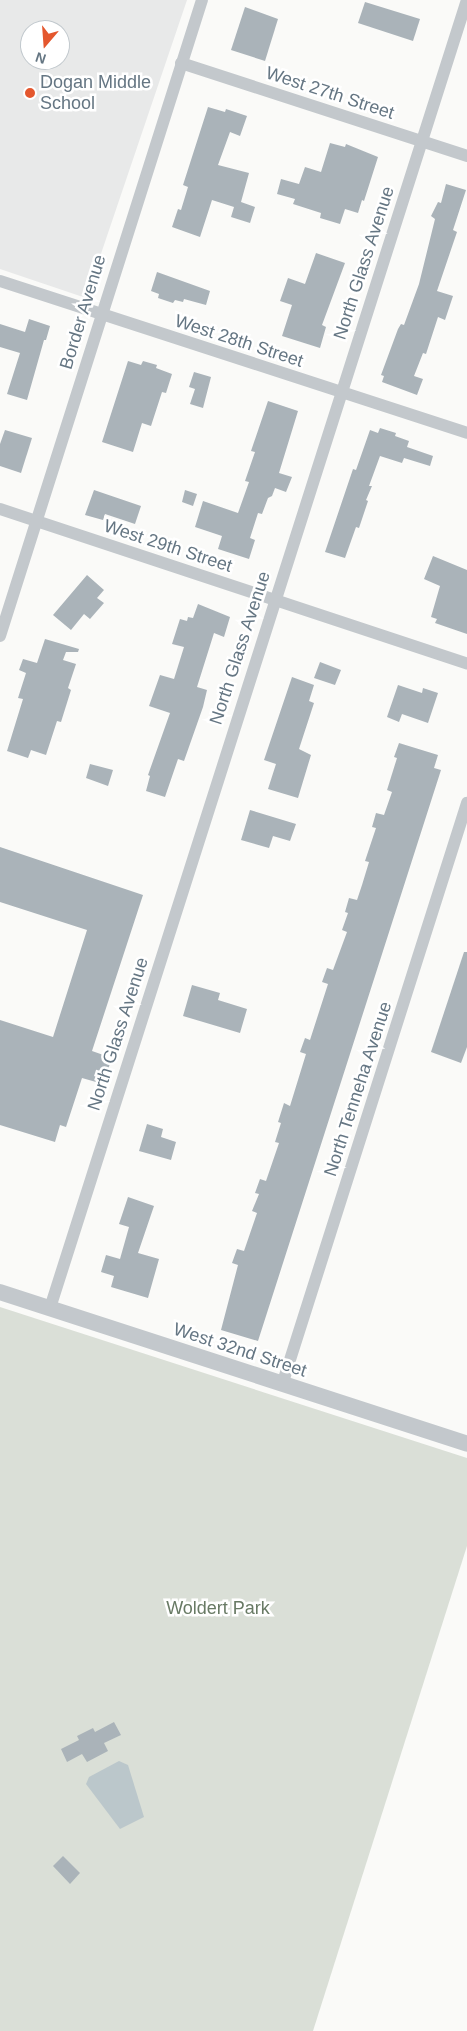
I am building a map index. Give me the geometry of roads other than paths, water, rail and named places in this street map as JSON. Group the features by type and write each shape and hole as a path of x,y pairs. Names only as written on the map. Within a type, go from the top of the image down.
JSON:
{"street":[{"name":"Border Avenue","path":"0,636 38,522 100,314 202,0"},
{"name":"North Glass Avenue","path":"50,1308 274,600 467,0"},
{"name":"West 27th Street","path":"181,63 467,156"},
{"name":"West 28th Street","path":"0,281 467,433"},
{"name":"West 29th Street","path":"0,509 467,663"},
{"name":"North Tenneha Avenue","path":"282,1385 467,803"},
{"name":"West 32nd Street","path":"0,1292 467,1444"}],"place":[{"name":"Dogan Middle School","path":"30,93"}],"park label":[{"name":"Woldert Park","path":"218,1608"}]}
